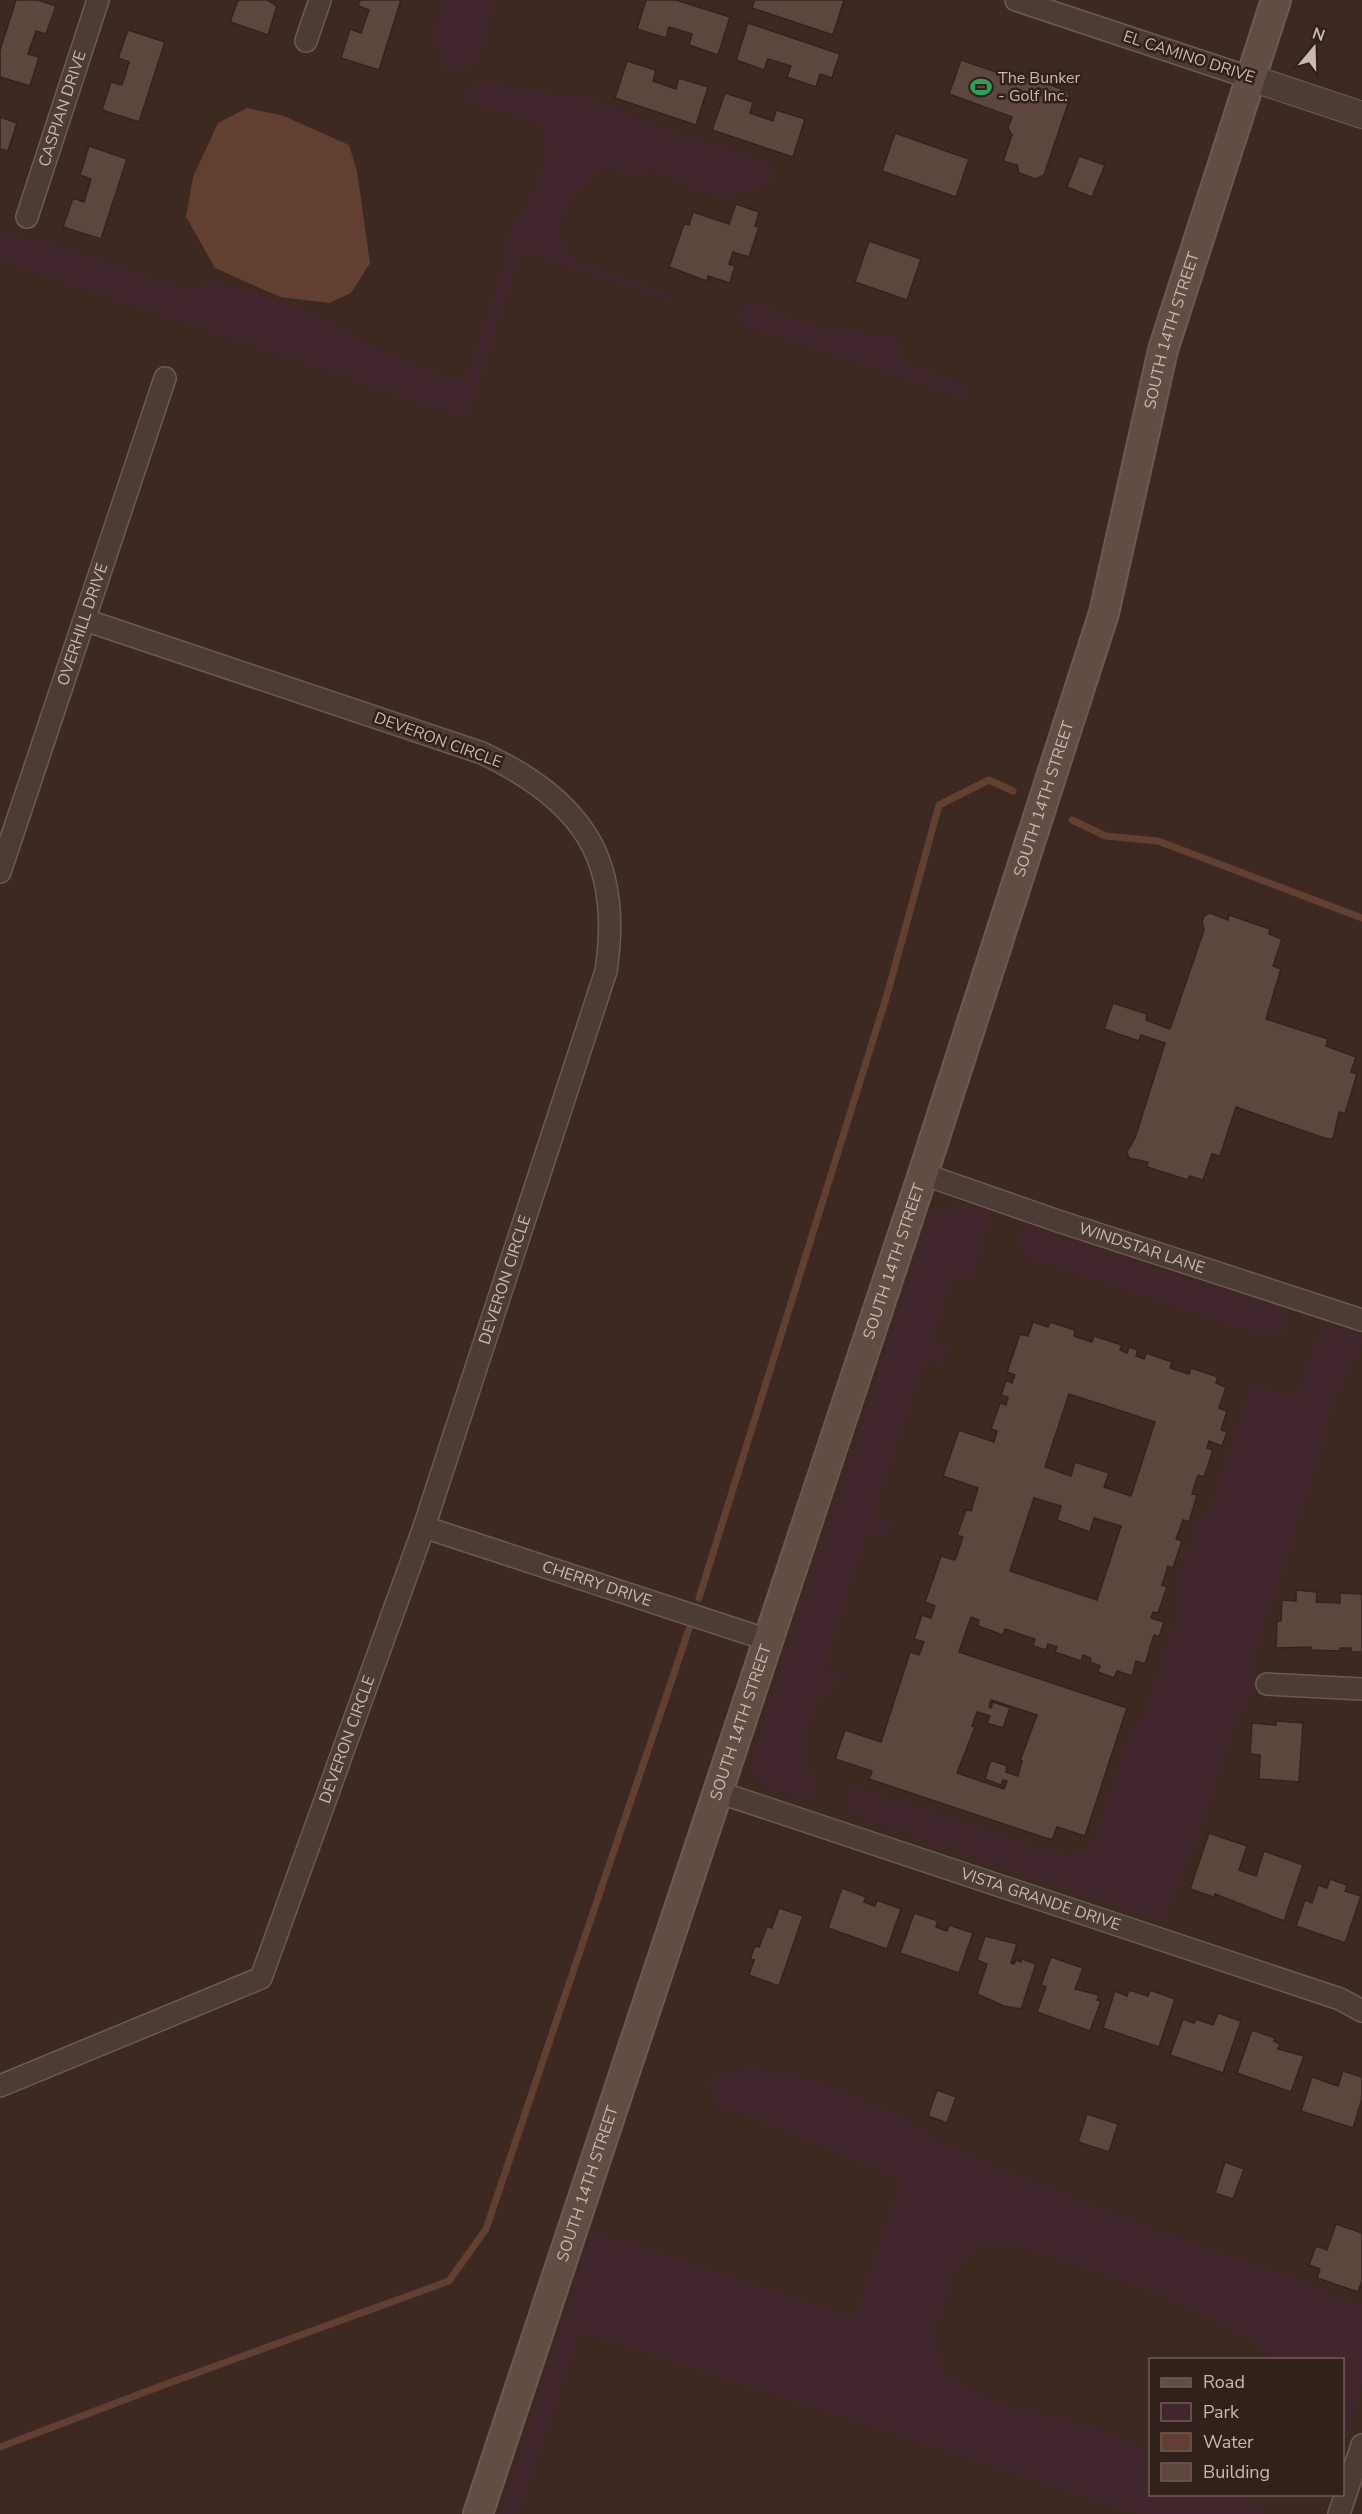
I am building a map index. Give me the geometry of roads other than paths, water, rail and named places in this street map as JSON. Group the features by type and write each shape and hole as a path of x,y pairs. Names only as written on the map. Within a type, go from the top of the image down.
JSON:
{"main road":[{"name":"SOUTH 14TH STREET","path":"478,2514 923,1174 1104,614 1163,350 1276,0"}],"street":[{"name":"CASPIAN DRIVE","path":"27,217 98,0"},
{"path":"306,41 320,0"},
{"name":"EL CAMINO DRIVE","path":"1016,0 1362,115"},
{"name":"OVERHILL DRIVE","path":"0,872 165,378"},
{"name":"DEVERON CIRCLE","path":"0,2086 261,1978 424,1527 606,971 611,937 605,873 588,836 561,802 519,771 482,753 85,620"},
{"name":"WINDSTAR LANE","path":"923,1174 1058,1221 1362,1320"},
{"name":"CHERRY DRIVE","path":"424,1527 768,1640"},
{"path":"1267,1684 1362,1689"},
{"name":"VISTA GRANDE DRIVE","path":"718,1792 1171,1945 1340,1999 1362,2011"},
{"path":"1340,2514 1362,2445"}],"water":[{"path":"247,108 284,116 349,145 357,171 370,263 351,293 329,303 280,297 215,268 186,217 193,177 218,123"}],"waterway":[{"path":"699,1598 887,995 939,805 989,780 1013,791"},
{"path":"1072,820 1106,836 1158,841 1362,918"},
{"path":"0,2447 449,2281 486,2229 689,1629"}],"place":[{"name":"The Bunker - Golf Inc.","path":"981,87"}]}
